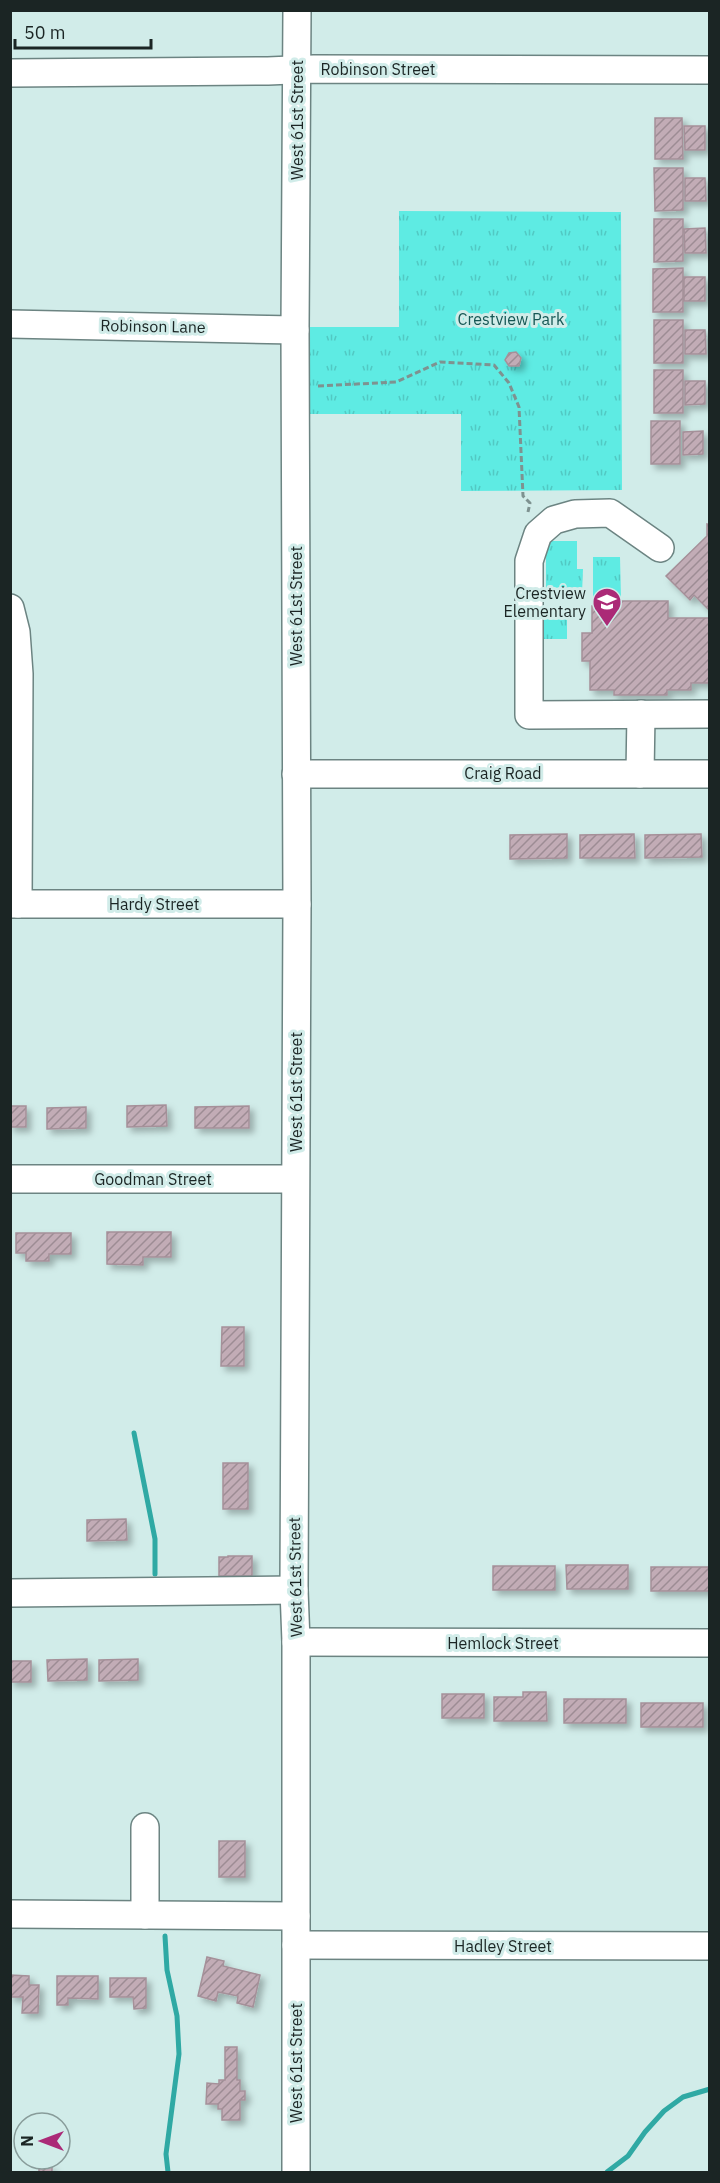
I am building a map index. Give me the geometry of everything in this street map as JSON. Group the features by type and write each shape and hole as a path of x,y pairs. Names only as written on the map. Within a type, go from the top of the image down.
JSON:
{"street":[{"name":"West 61st Street","path":"296,2172 296,1642 294,1590 297,10"},
{"name":"Robinson Street","path":"10,73 297,69 710,70"},
{"name":"Robinson Lane","path":"10,324 295,330"},
{"path":"660,548 610,513 575,514 554,519 538,534 529,561 529,715 710,714"},
{"path":"10,608 16,632 19,674 14,904"},
{"path":"640,774 641,714"},
{"name":"Craig Road","path":"296,774 710,774"},
{"name":"Hardy Street","path":"14,904 297,904"},
{"name":"Goodman Street","path":"10,1179 296,1179"},
{"path":"10,1593 294,1590"},
{"name":"Hemlock Street","path":"296,1642 710,1643"},
{"path":"145,1827 145,1914"},
{"path":"10,1914 296,1916"},
{"name":"Hadley Street","path":"296,1946 710,1946"}],"path":[{"path":"316,386 396,382 440,362 494,365 509,383 519,407 522,481 524,496 530,503 528,514"}],"green space":[{"name":"Crestview Park","path":"399,211 621,212 622,490 461,491 461,414 308,414 308,327 399,327"},
{"path":"546,541 577,541 577,569 583,569 582,594 546,594"},
{"path":"593,557 620,557 621,599 593,599"},
{"path":"541,610 567,610 567,639 541,639"}],"building":[{"path":"655,118 682,118 683,159 655,159"},
{"path":"684,126 705,126 705,150 685,150"},
{"path":"654,168 683,168 683,210 655,211"},
{"path":"685,178 705,178 706,201 685,201"},
{"path":"654,219 683,219 683,261 654,262"},
{"path":"705,228 706,253 685,253 684,229"},
{"path":"683,268 683,312 653,312 653,269"},
{"path":"684,277 705,277 705,301 684,301"},
{"path":"654,320 683,320 683,363 654,363"},
{"path":"685,330 705,330 706,354 685,354"},
{"path":"516,352 521,358 519,366 509,366 505,360 509,353"},
{"path":"654,370 683,370 683,413 654,413"},
{"path":"685,381 705,381 705,404 685,405"},
{"path":"651,421 680,421 680,464 651,464"},
{"path":"703,431 703,454 683,455 683,432"},
{"path":"707,524 710,525 710,611 694,595 690,600 666,576 707,536"},
{"name":"Crestview Elementary","path":"616,601 668,601 668,618 710,618 710,683 691,683 691,690 667,690 667,695 614,695 614,690 590,690 590,661 582,661 582,633 592,633 592,606 616,607"},
{"path":"567,834 567,858 510,859 510,835"},
{"path":"634,834 635,858 580,858 580,835"},
{"path":"701,834 702,857 645,858 645,835"},
{"path":"166,1105 167,1126 127,1127 127,1106"},
{"path":"10,1106 26,1106 26,1127 10,1127"},
{"path":"249,1106 249,1128 195,1128 195,1107"},
{"path":"86,1107 86,1128 47,1129 47,1108"},
{"path":"107,1232 171,1232 171,1257 143,1257 143,1265 107,1264"},
{"path":"16,1233 71,1233 71,1254 49,1254 49,1261 26,1261 26,1253 16,1253"},
{"path":"222,1327 244,1327 244,1366 221,1366"},
{"path":"223,1463 248,1463 248,1509 223,1509"},
{"path":"126,1519 127,1540 87,1541 87,1520"},
{"path":"252,1556 252,1576 219,1576 219,1557"},
{"path":"566,1565 628,1565 628,1589 567,1589"},
{"path":"493,1566 555,1566 555,1590 493,1590"},
{"path":"651,1567 710,1567 710,1591 651,1591"},
{"path":"87,1659 87,1680 48,1681 47,1660"},
{"path":"138,1659 138,1680 99,1681 99,1660"},
{"path":"10,1661 31,1661 31,1682 10,1682"},
{"path":"523,1692 546,1692 547,1721 494,1721 494,1697 523,1697"},
{"path":"442,1694 484,1694 484,1718 442,1718"},
{"path":"564,1699 626,1699 626,1723 564,1723"},
{"path":"641,1703 703,1703 703,1727 641,1727"},
{"path":"219,1841 245,1841 245,1877 219,1877"},
{"path":"207,1957 224,1961 223,1966 260,1975 253,2007 237,2003 238,1996 218,1992 216,2001 198,1996"},
{"path":"10,1975 29,1976 29,1985 39,1985 38,2013 22,2013 23,1997 10,1997"},
{"path":"57,1976 98,1976 98,1999 68,1998 68,2005 57,2005"},
{"path":"110,1978 146,1978 146,2008 134,2009 133,1997 110,1997"},
{"path":"225,2047 237,2047 237,2080 240,2080 240,2091 245,2091 245,2100 240,2100 240,2120 222,2120 222,2109 218,2109 218,2104 206,2104 207,2083 219,2084 219,2080 225,2080"}],"waterway":[{"path":"134,1433 155,1539 155,1574"},
{"path":"165,1936 167,1970 177,2016 179,2054 166,2154 168,2172"},
{"path":"607,2172 628,2156 664,2111 683,2097 710,2089"}],"place":[{"name":"Crestview Elementary","path":"607,628"}]}
